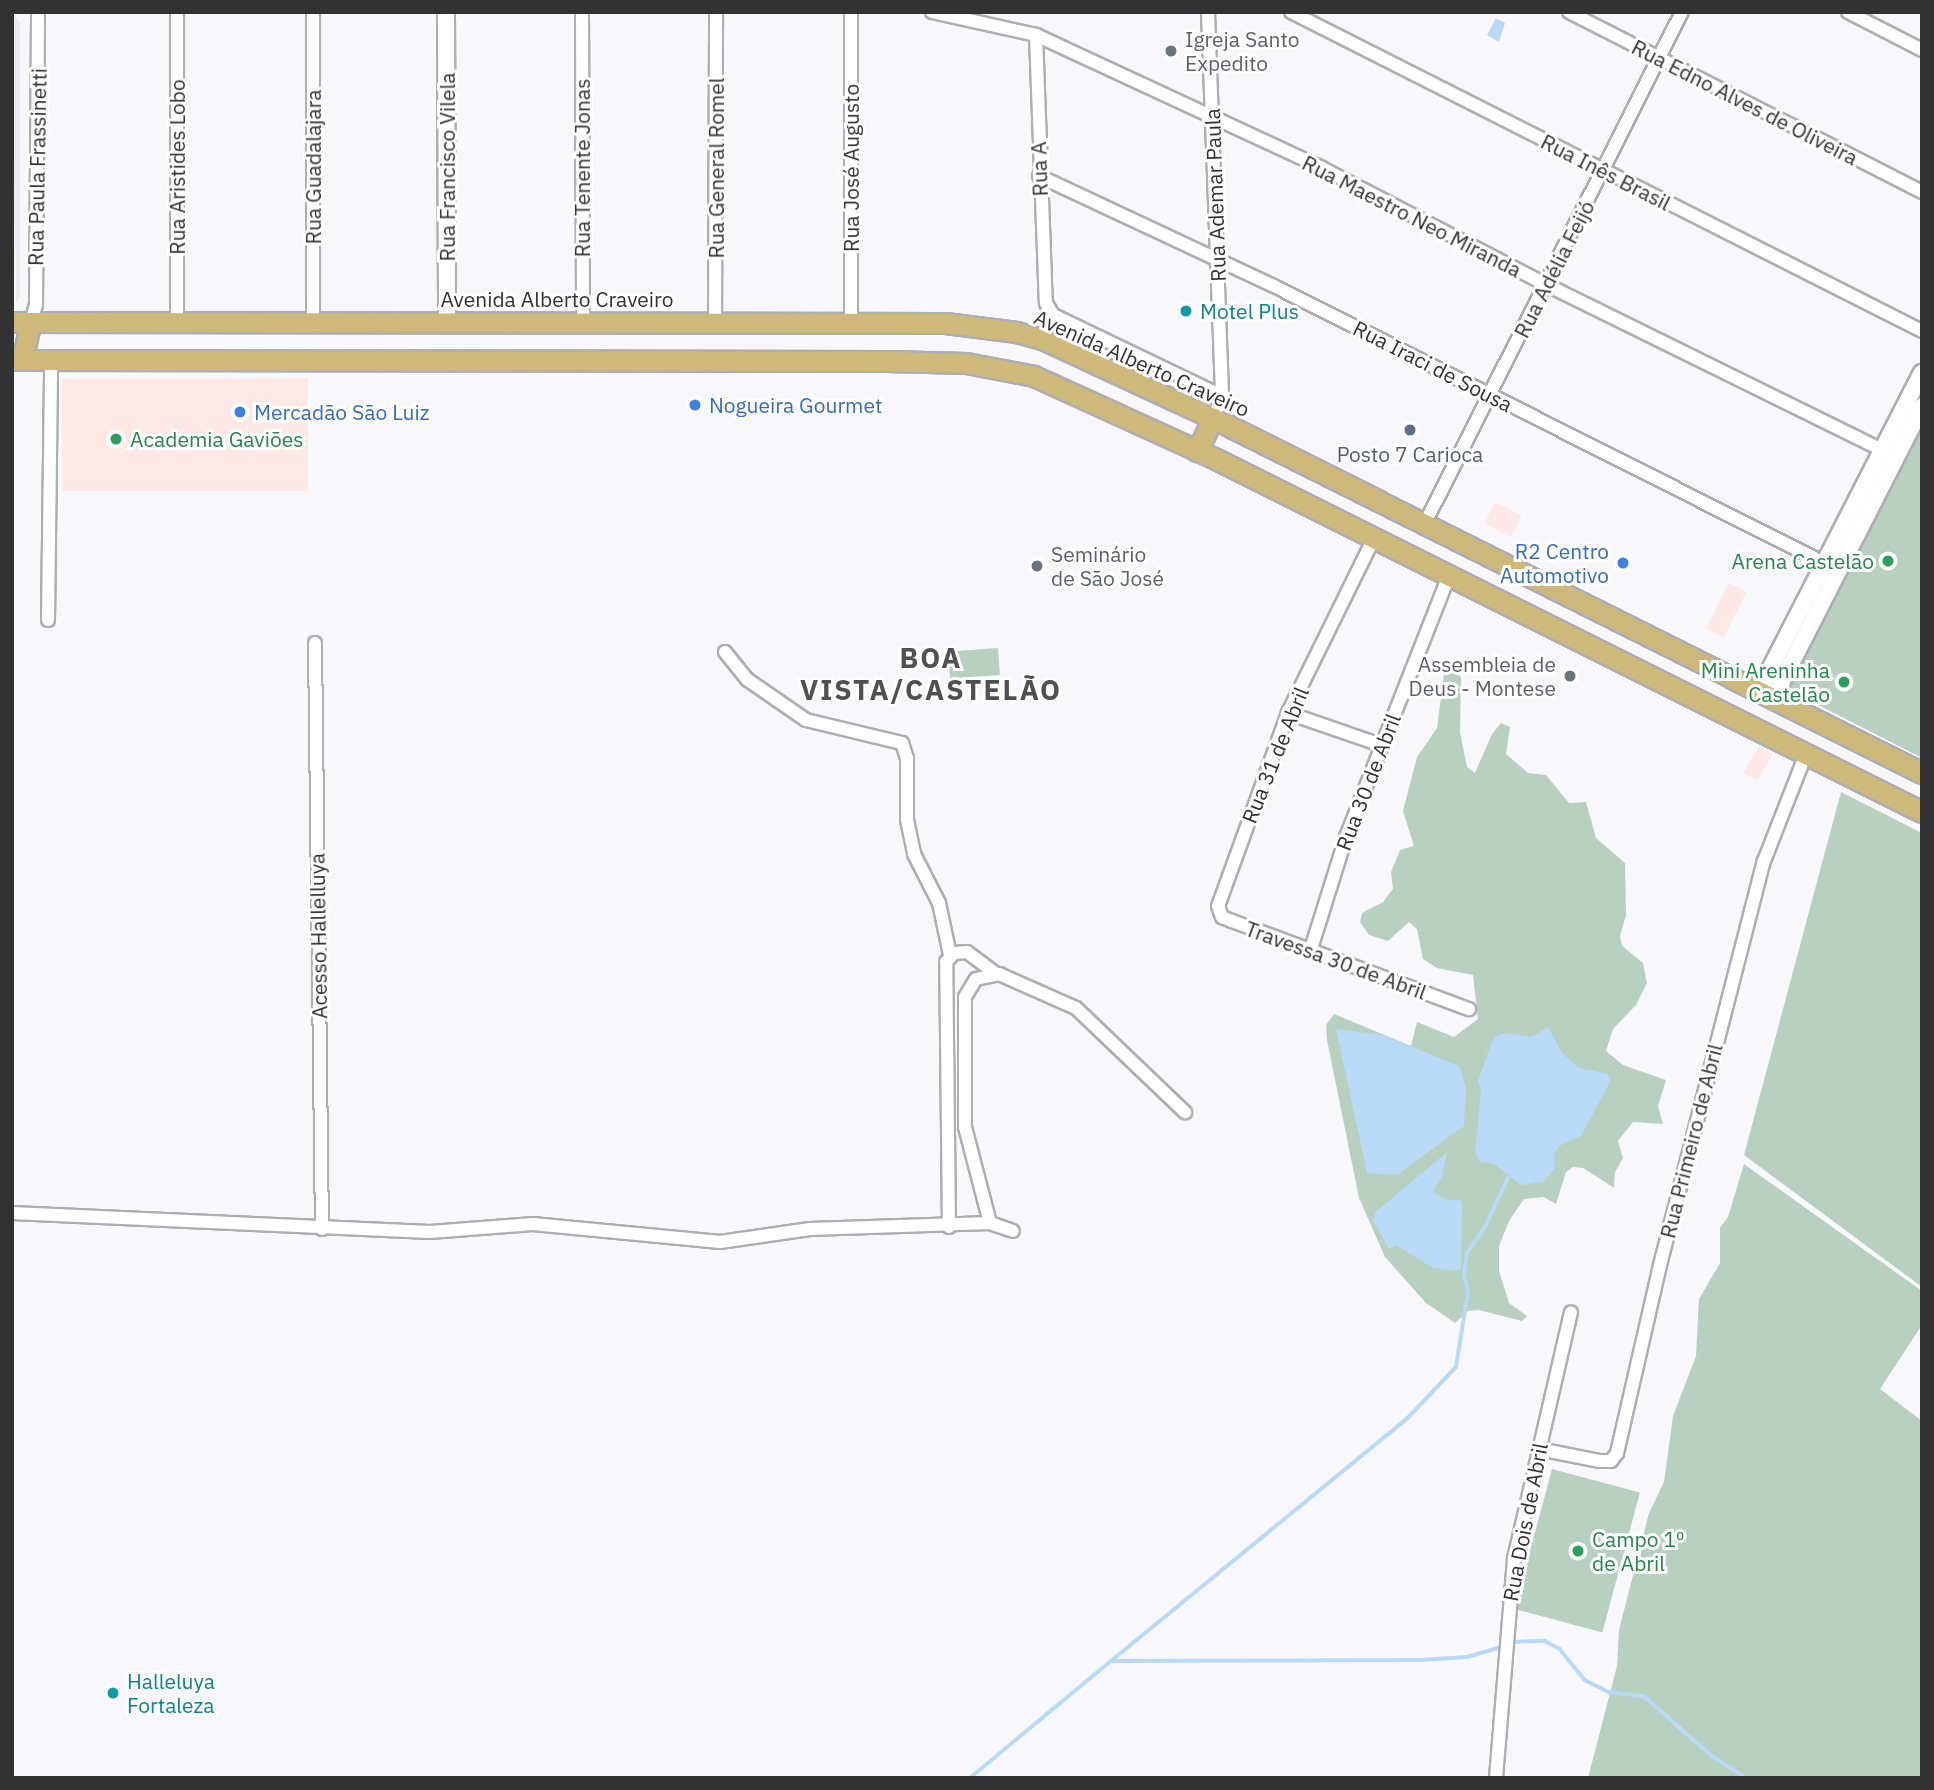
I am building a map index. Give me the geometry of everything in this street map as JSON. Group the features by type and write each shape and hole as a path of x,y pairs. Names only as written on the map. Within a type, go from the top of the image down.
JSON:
{"main road":[{"name":"Avenida Alberto Craveiro","path":"22,322 957,324 1016,332 1042,340 1213,418 1767,693 1922,773"},
{"path":"22,322 17,360 966,363 1034,376 1197,450 1922,812"},
{"path":"1197,450 1213,418"}],"street":[{"name":"Rua Paula Frassinetti","path":"22,322 36,305 38,12"},
{"name":"Rua Aristides Lobo","path":"177,12 177,322"},
{"name":"Rua Guadalajara","path":"313,12 313,322"},
{"name":"Rua Francisco Vilela","path":"446,12 447,321"},
{"name":"Rua Tenente Jonas","path":"582,12 583,323"},
{"name":"Rua General Romel","path":"715,323 716,12"},
{"name":"Rua José Augusto","path":"851,12 851,323"},
{"name":"Rua Maestro Neo Miranda","path":"933,12 1036,35 1212,116 1881,449"},
{"name":"Rua Ademar Paula","path":"1208,12 1222,396 1213,418"},
{"name":"Rua Inês Brasil","path":"1291,12 1922,331"},
{"name":"Rua Edno Alves de Oliveira","path":"1569,12 1922,191"},
{"name":"Rua Adélia Feijó","path":"1424,525 1682,12"},
{"path":"1848,12 1922,50"},
{"name":"Rua A","path":"1036,35 1045,303 1053,315 1222,396"},
{"name":"Rua Iraci de Sousa","path":"1039,176 1219,259 1824,562"},
{"path":"48,620 51,360"},
{"path":"1767,693 1824,562 1922,373"},
{"path":"1767,693 1922,406"},
{"name":"Rua 31 de Abril","path":"1220,899 1288,713 1374,538"},
{"name":"Rua 30 de Abril","path":"1310,952 1381,745 1449,575"},
{"name":"Acesso Hallelluya","path":"315,643 323,1229"},
{"path":"725,652 748,680 806,720 902,743 907,758 907,820 914,854 939,903 950,955 945,988 949,1227"},
{"path":"1288,713 1381,745"},
{"name":"Rua Primeiro de Abril","path":"1539,1449 1599,1461 1611,1461 1617,1453 1659,1269 1761,875 1806,754"},
{"name":"Travessa 30 de Abril","path":"1220,899 1222,917 1469,1009"},
{"path":"950,955 970,953 996,974 1076,1008 1185,1112"},
{"path":"989,1223 965,1127 964,1004 970,984 996,974"},
{"path":"12,1213 280,1223 323,1229 430,1232 533,1224 720,1242 810,1229 949,1227 989,1223 1013,1231"},
{"name":"Rua Dois de Abril","path":"1496,1778 1514,1559 1571,1311"}],"shaded area":[{"path":"12,13 20,22 20,298 16,303"},
{"path":"62,378 308,378 308,491 62,491"},
{"path":"1495,502 1522,516 1511,537 1484,523"},
{"path":"1729,583 1747,592 1724,638 1706,628"},
{"path":"1759,746 1773,754 1757,781 1744,773"}],"green space":[{"name":"Arena Castelão","path":"1922,419 1922,758 1787,689 1787,685 1874,521"},
{"path":"998,648 1000,675 950,678 948,651"},
{"path":"1449,664 1461,677 1460,732 1467,767 1475,773 1492,734 1501,723 1510,727 1506,754 1528,773 1546,775 1569,803 1586,802 1596,838 1625,863 1626,915 1620,936 1622,946 1643,963 1647,983 1636,1005 1613,1029 1606,1051 1623,1065 1666,1080 1658,1106 1663,1124 1633,1122 1618,1141 1623,1158 1615,1172 1614,1188 1583,1168 1573,1167 1566,1172 1556,1204 1544,1197 1524,1199 1509,1221 1499,1246 1499,1271 1509,1303 1527,1316 1522,1321 1479,1310 1468,1311 1455,1323 1426,1303 1385,1257 1359,1198 1327,1040 1326,1025 1334,1014 1411,1046 1417,1022 1454,1037 1478,1019 1473,975 1437,968 1423,959 1417,929 1409,922 1388,941 1369,935 1360,922 1362,913 1383,902 1393,889 1391,872 1400,850 1414,846 1403,811 1417,757 1437,728 1444,674"},
{"path":"1841,792 1922,833 1922,1287 1744,1155"},
{"path":"1744,1164 1922,1291 1922,1325 1880,1389 1922,1421 1922,1778 1588,1778 1617,1666 1619,1630 1649,1513 1664,1482 1673,1416 1696,1356 1699,1299 1720,1263 1720,1228 1728,1217"},
{"name":"Campo 1º de Abril","path":"1552,1469 1640,1493 1602,1633 1514,1609"}],"water":[{"path":"1496,18 1505,23 1499,42 1487,35"},
{"path":"1548,1027 1562,1053 1579,1068 1608,1074 1611,1080 1581,1136 1559,1146 1554,1155 1555,1168 1543,1182 1521,1185 1494,1164 1481,1162 1475,1153 1481,1092 1478,1081 1494,1037 1507,1033 1531,1037"},
{"path":"1336,1029 1383,1035 1459,1066 1466,1088 1464,1126 1397,1175 1367,1173"},
{"path":"1447,1152 1442,1177 1433,1191 1447,1201 1459,1199 1462,1203 1461,1269 1455,1271 1433,1268 1396,1245 1389,1249 1373,1220 1376,1212"}],"waterway":[{"path":"1111,1661 1408,1418 1456,1367 1468,1292 1464,1275 1467,1253 1484,1229 1508,1178"},
{"path":"1512,1642 1545,1641 1560,1649 1585,1680 1609,1692 1644,1696 1711,1755 1746,1778"},
{"path":"970,1778 1111,1661 1421,1660 1467,1657 1498,1648"}],"place":[{"name":"Igreja Santo Expedito","path":"1171,51"},
{"name":"Motel Plus","path":"1186,311"},
{"name":"Nogueira Gourmet","path":"695,405"},
{"name":"Mercadão São Luiz","path":"240,412"},
{"name":"Posto 7 Carioca","path":"1410,430"},
{"name":"Academia Gaviões","path":"116,439"},
{"name":"Arena Castelão","path":"1888,561"},
{"name":"R2 Centro Automotivo","path":"1623,563"},
{"name":"Seminário de São José","path":"1037,566"},
{"name":"Assembleia de Deus - Montese","path":"1570,676"},
{"name":"Mini Areninha Castelão","path":"1844,682"},
{"name":"Campo 1º de Abril","path":"1578,1551"},
{"name":"Halleluya Fortaleza","path":"113,1693"}],"district":[{"name":"BOA VISTA/CASTELÃO","path":"931,674"}]}
